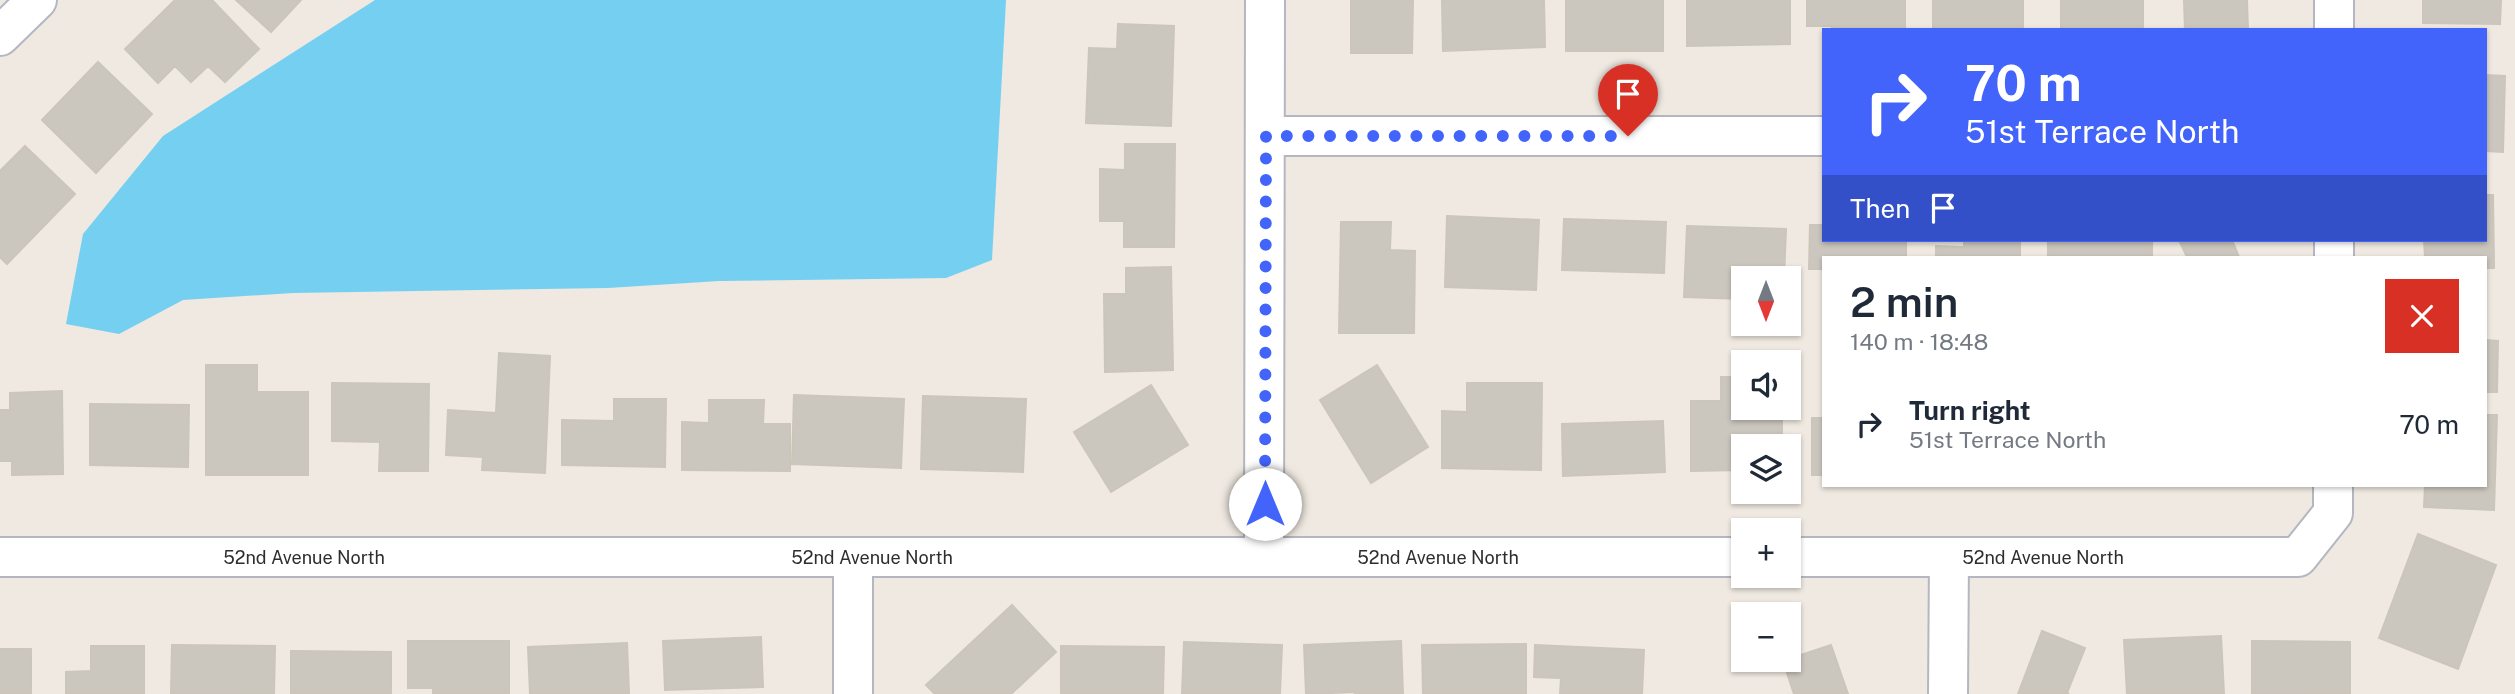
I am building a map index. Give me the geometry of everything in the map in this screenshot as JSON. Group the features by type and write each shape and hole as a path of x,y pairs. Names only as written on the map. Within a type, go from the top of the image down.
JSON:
{"street":[{"path":"0,36 37,0"},
{"path":"1265,0 1265,557"},
{"path":"2334,0 2334,28"},
{"path":"1266,136 1822,136"},
{"name":"52nd Avenue North","path":"1801,557 2298,557 2333,513 2333,487"},
{"name":"52nd Avenue North","path":"0,557 1731,557"},
{"path":"853,557 853,694"},
{"path":"1948,694 1949,557"}],"water":[{"path":"375,0 1006,0 992,260 946,278 719,281 608,288 293,293 183,300 119,334 66,324 83,234 163,136"}],"building":[{"path":"175,0 212,0 259,49 225,82 208,66 191,82 175,66 158,83 125,49"},
{"path":"236,0 301,0 271,32"},
{"path":"1351,0 1413,0 1412,53 1351,53"},
{"path":"1442,0 1544,0 1545,47 1443,51"},
{"path":"1566,0 1663,0 1663,51 1566,51"},
{"path":"1687,0 1790,0 1790,44 1687,46"},
{"path":"1807,0 1905,0 1905,28 1807,26"},
{"path":"1933,0 2023,0 2023,28 1933,28"},
{"path":"2061,0 2143,0 2143,28 2061,28"},
{"path":"2184,0 2247,0 2248,28 2185,28"},
{"path":"2423,0 2501,0 2500,24 2423,23"},
{"path":"1118,24 1174,26 1171,126 1086,123 1089,48 1117,49"},
{"path":"98,62 152,114 96,173 42,120"},
{"path":"2487,75 2505,76 2503,152 2487,151"},
{"path":"1125,144 1175,144 1174,247 1124,247 1124,221 1100,221 1100,169 1125,170"},
{"path":"25,146 75,194 7,264 0,257 0,171"},
{"path":"2487,195 2493,195 2494,268 2487,268 2487,256 2425,256 2424,242 2487,242"},
{"path":"1447,216 1539,220 1536,290 1445,287"},
{"path":"1564,219 1666,222 1664,273 1562,270"},
{"path":"1341,222 1391,222 1390,250 1415,251 1414,333 1339,333"},
{"path":"1810,225 1822,225 1822,242 1906,242 1906,256 1822,256 1822,269 1809,269"},
{"path":"1687,226 1786,229 1784,266 1731,266 1731,299 1684,297"},
{"path":"1964,242 2020,242 2020,256 1936,256 1936,246 1964,247"},
{"path":"2048,242 2152,242 2152,256 2048,256"},
{"path":"2180,242 2233,242 2239,256 2187,256"},
{"path":"1171,267 1173,370 1105,372 1104,294 1126,294 1126,268"},
{"path":"2487,340 2498,341 2497,392 2487,392"},
{"path":"499,353 550,356 545,473 482,470 483,457 446,455 448,410 496,413"},
{"path":"206,365 257,365 257,392 308,392 308,475 206,475"},
{"path":"1377,365 1428,447 1371,483 1320,400"},
{"path":"1721,377 1731,377 1731,420 1782,420 1782,434 1731,434 1731,470 1691,471 1691,401 1721,401"},
{"path":"332,383 429,384 428,471 379,471 380,442 332,441"},
{"path":"1467,383 1542,383 1541,470 1442,468 1442,411 1467,412"},
{"path":"1151,385 1188,445 1111,492 1074,432"},
{"path":"62,391 63,474 12,475 12,461 0,461 0,410 10,410 10,393"},
{"path":"794,395 904,399 901,468 792,464"},
{"path":"923,396 1026,399 1023,472 921,469"},
{"path":"614,399 666,399 665,467 562,465 562,420 614,421"},
{"path":"709,400 764,400 763,424 790,424 790,471 682,470 682,422 709,423"},
{"path":"90,404 189,405 188,467 90,465"},
{"path":"2487,415 2497,415 2494,510 2424,507 2425,487 2487,487"},
{"path":"1812,418 1822,418 1822,475 1812,475"},
{"path":"1663,421 1665,472 1563,476 1562,424"},
{"path":"2418,534 2496,565 2458,669 2379,638"},
{"path":"1012,605 1056,652 1011,694 935,694 926,685"},
{"path":"2042,631 2085,648 2067,693 2069,694 2018,694"},
{"path":"2221,636 2224,694 2127,694 2124,640"},
{"path":"761,637 763,687 665,690 663,641"},
{"path":"408,641 509,641 509,694 433,694 433,688 408,688"},
{"path":"1401,641 1403,694 1306,694 1304,645"},
{"path":"2252,641 2350,642 2350,694 2252,693"},
{"path":"1184,642 1282,645 1280,694 1182,694"},
{"path":"627,643 629,694 530,694 528,647"},
{"path":"1526,644 1526,694 1423,694 1422,645"},
{"path":"172,645 275,646 274,694 171,693"},
{"path":"1535,645 1644,650 1642,694 1560,694 1561,678 1534,677"},
{"path":"1831,645 1848,694 1794,694 1787,672 1801,672 1801,655"},
{"path":"91,646 144,646 144,694 66,694 66,672 91,671"},
{"path":"1061,646 1164,647 1163,694 1061,694"},
{"path":"0,649 31,649 31,694 0,694"},
{"path":"291,651 391,652 391,694 291,694"}],"route":[{"path":"1265,504 1266,136 1628,136"}]}
